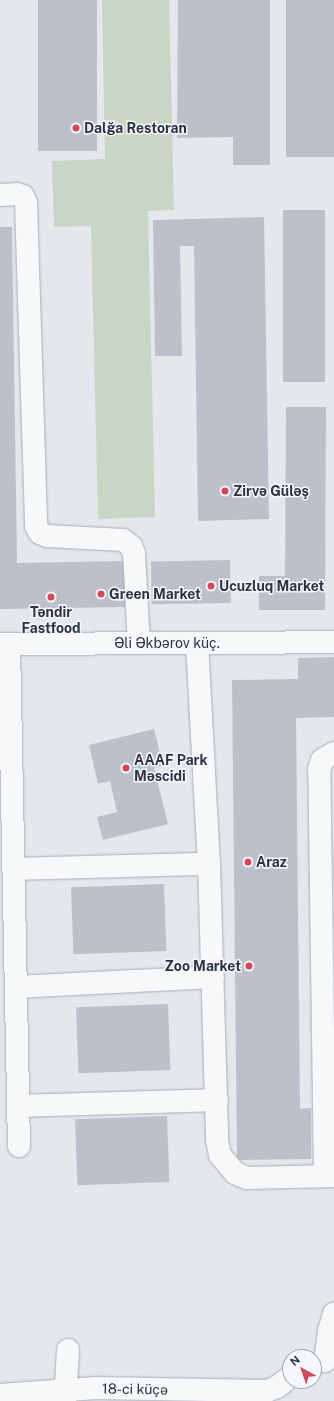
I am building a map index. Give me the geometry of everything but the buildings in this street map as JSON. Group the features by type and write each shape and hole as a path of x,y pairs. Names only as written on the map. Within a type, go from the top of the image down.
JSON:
{"street":[{"path":"0,195 17,194 23,196 26,203 36,526 40,533 47,536 123,540 131,546 134,554 139,643"},
{"name":"Əli Əkbərov küç.","path":"4,644 334,642"},
{"path":"197,643 209,864 217,1140 220,1155 235,1172 247,1178 260,1179 329,1176 319,770 322,760 334,753"},
{"path":"4,644 13,869 7,920 16,987 19,1146"},
{"path":"13,869 209,864"},
{"path":"16,987 213,977"},
{"path":"19,1106 217,1100"},
{"path":"324,1362 328,1331 334,1314"},
{"path":"66,1396 68,1350"},
{"name":"18-ci küçə","path":"0,1395 66,1396 96,1388 266,1396 282,1383"}],"green space":[{"path":"102,0 169,0 174,210 148,211 155,517 98,519 91,226 54,227 52,161 105,159"}],"place":[{"name":"Dalğa Restoran","path":"76,128"},
{"name":"Zirvə Güləş","path":"225,491"},
{"name":"Ucuzluq Market","path":"211,586"},
{"name":"Green Market","path":"101,594"},
{"name":"Təndir Fastfood","path":"51,597"},
{"name":"AAAF Park Məscidi","path":"126,768"},
{"name":"Araz","path":"248,862"},
{"name":"Zoo Market","path":"249,966"}]}
